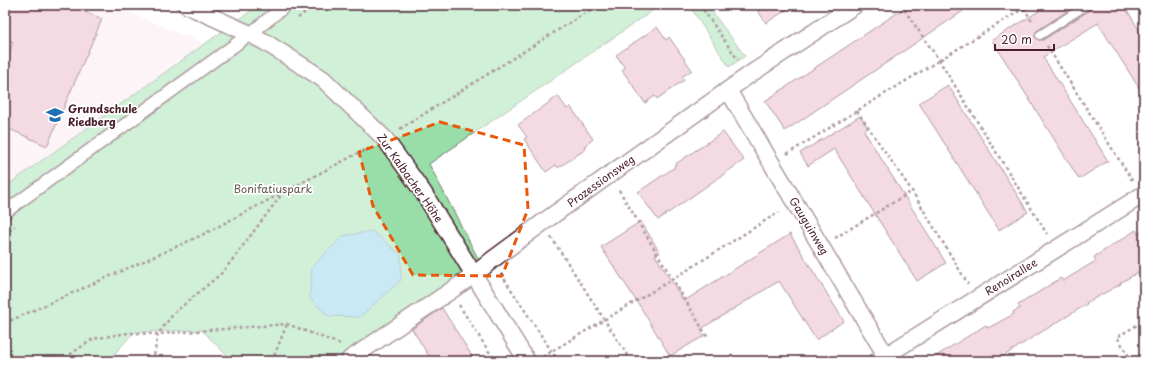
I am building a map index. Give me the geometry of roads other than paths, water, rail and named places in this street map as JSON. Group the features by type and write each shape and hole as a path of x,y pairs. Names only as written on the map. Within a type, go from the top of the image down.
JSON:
{"street":[{"name":"Zur Kalbacher Höhe","path":"186,5 265,42 323,79 385,139 423,192 527,361"},
{"path":"5,212 250,34 286,5"},
{"name":"Prozessionsweg","path":"354,357 474,275 492,260 749,75 855,5"},
{"name":"Gauguinweg","path":"728,90 821,247 884,359"},
{"name":"Renoirallee","path":"884,359 1143,194"}],"lane":[{"path":"1040,35 1087,5"}],"water":[{"path":"372,231 401,255 401,280 360,317 328,316 310,298 312,267 343,236"}],"place":[{"name":"Grundschule Riedberg","path":"55,115"}],"park label":[{"name":"Bonifatiuspark","path":"273,189"}]}
